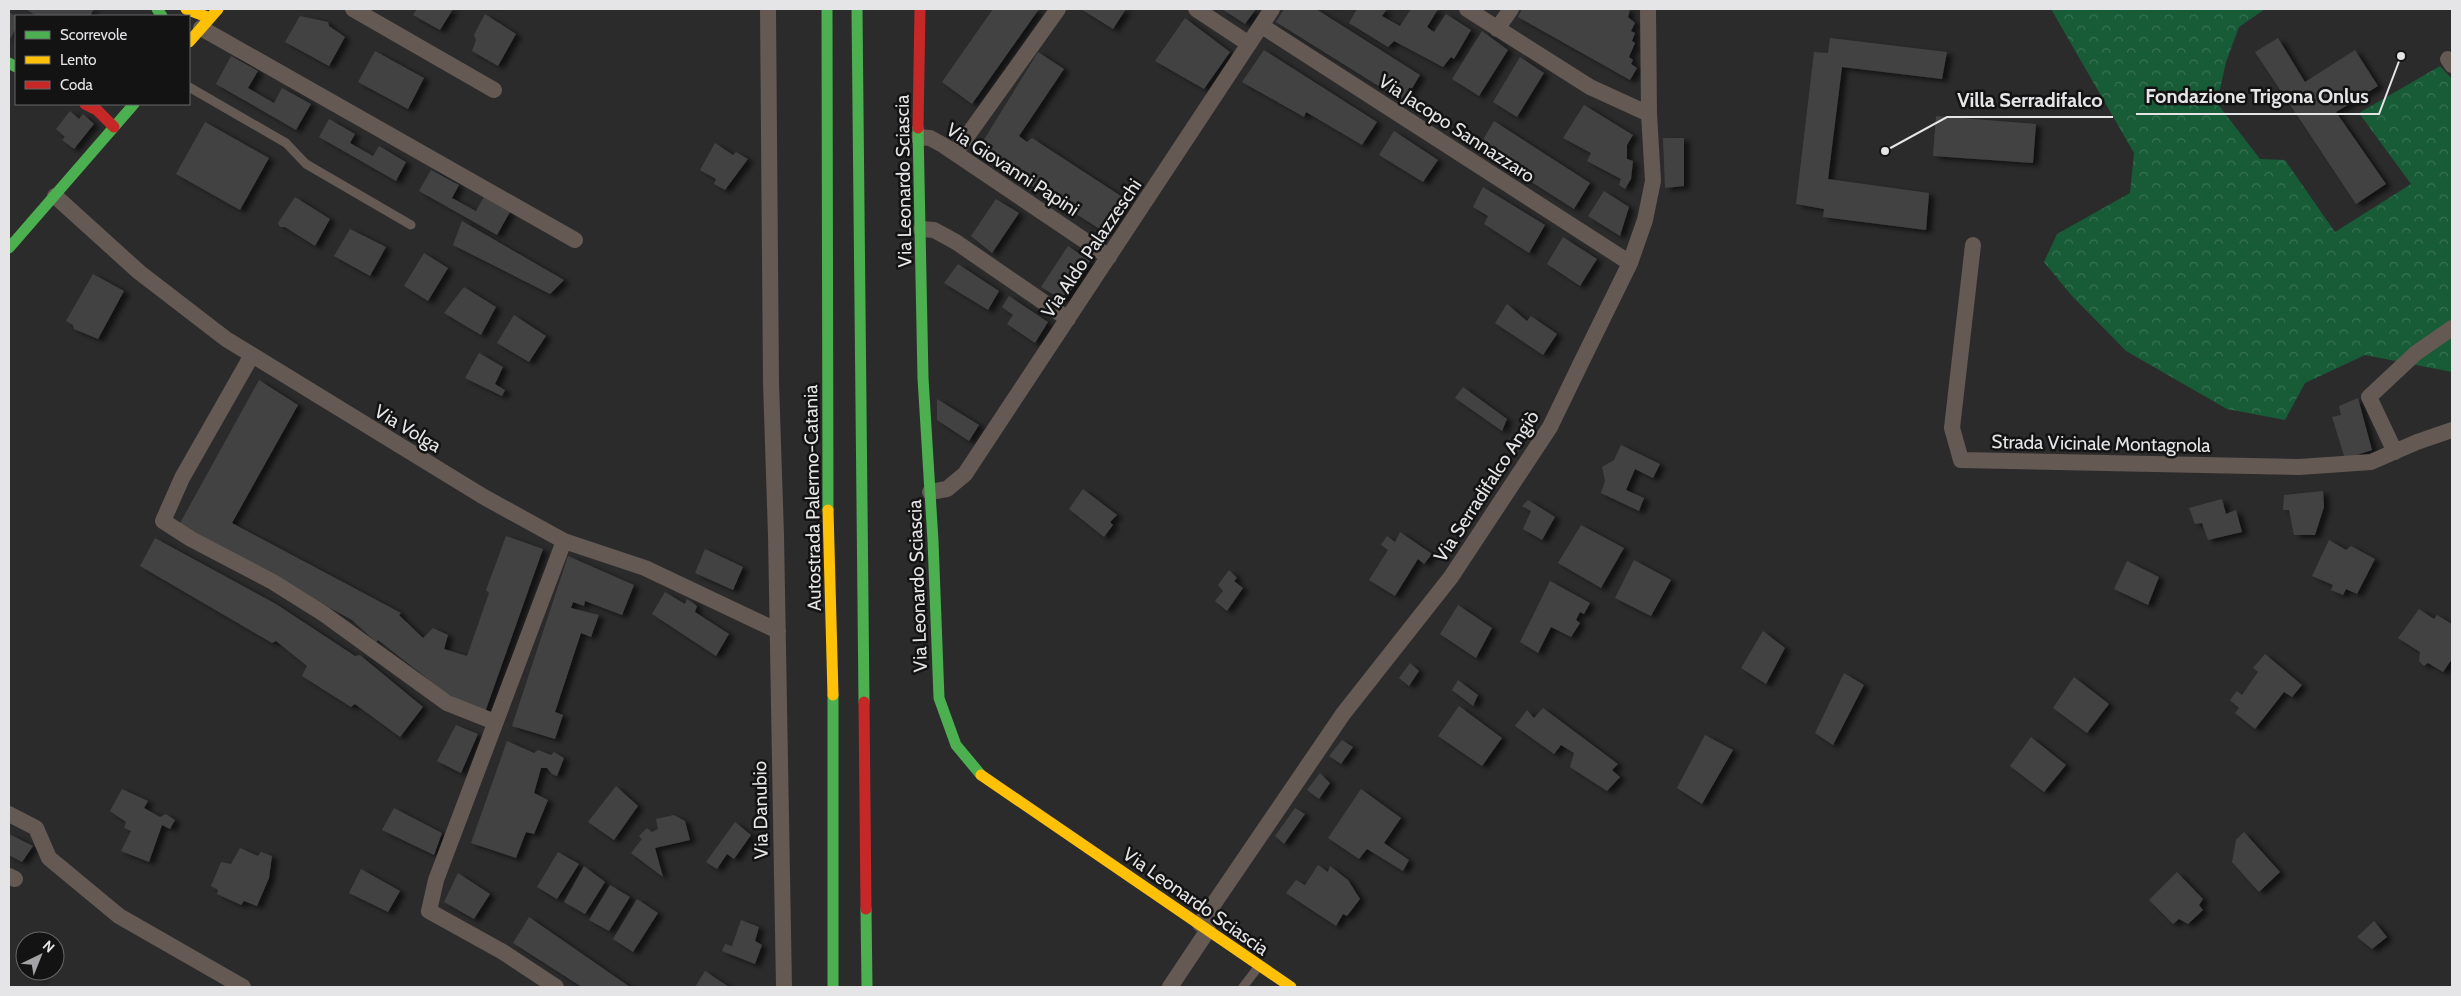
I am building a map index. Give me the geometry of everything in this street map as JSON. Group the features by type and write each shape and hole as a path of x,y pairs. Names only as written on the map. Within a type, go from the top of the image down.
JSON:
{"main road":[{"path":"186,9 210,18 190,41"},
{"name":"Autostrada Palermo-Catania","path":"827,9 827,474 833,663 834,987"},
{"path":"857,9 867,987"},
{"name":"Via Leonardo Sciascia","path":"920,9 918,137 923,378 939,698 956,745 982,776 1291,987"},
{"path":"815,87 818,331 827,474"},
{"path":"87,105 97,110 114,127"},
{"path":"9,248 133,105"},
{"path":"859,262 870,189"}],"street":[{"path":"353,9 494,90"},
{"name":"Via Danubio","path":"768,9 771,383 778,631 784,987"},
{"path":"955,153 1058,9"},
{"path":"1196,9 1249,44"},
{"name":"Via Aldo Palazzeschi","path":"930,492 947,490 965,474 1272,9"},
{"path":"1467,9 1497,30 1590,87 1649,114"},
{"path":"1497,30 1511,9"},
{"name":"Via Serradifalco Angiò","path":"1170,987 1204,927 1343,714 1451,577 1550,427 1630,263 1645,220 1653,181 1649,114 1648,9"},
{"path":"210,18 575,240"},
{"name":"Via Jacopo Sannazzaro","path":"1262,26 1630,263"},
{"name":"Via Giovanni Papini","path":"918,137 930,138 955,153 1110,257"},
{"name":"Via Volga","path":"55,196 139,272 226,339 484,497 564,541 645,568 778,631"},
{"path":"921,229 934,230 956,242 1068,319"},
{"name":"Strada Vicinale Montagnola","path":"1973,245 1952,428 1961,460 2299,466 2371,462 2452,430"},
{"path":"2395,452 2370,397 2416,353 2452,328"},
{"path":"252,355 182,478 163,520 191,539 273,582 324,614 447,703 495,722"},
{"path":"556,987 503,952 429,911 436,880 564,541"},
{"path":"9,814 36,828 49,858 119,916 244,987"}],"lane":[{"path":"190,88 286,143 306,164 411,225"},
{"path":"1243,987 1259,966"}],"green space":[{"path":"2051,9 2265,9 2239,27 2226,62 2217,103 2260,159 2285,160 2335,232 2411,184 2359,113 2440,66 2452,79 2452,372 2365,355 2305,383 2285,420 2227,409 2126,351 2072,296 2044,262 2057,234 2130,193 2134,153"}],"building":[{"path":"26,9 94,9 91,15 35,15"},
{"path":"417,9 453,9 440,30 413,15"},
{"path":"993,9 1039,9 972,104 942,82"},
{"path":"1081,9 1126,9 1113,29"},
{"path":"1222,9 1256,9 1245,24"},
{"path":"1284,9 1316,9 1420,75 1404,102 1276,22"},
{"path":"1357,9 1387,9 1382,16 1400,26 1411,9 1438,9 1427,27 1434,32 1446,14 1471,30 1454,59 1451,57 1443,67 1394,41 1388,47 1349,23"},
{"path":"1522,9 1630,9 1628,17 1635,23 1631,31 1635,33 1632,41 1635,43 1629,57 1633,60 1631,64 1637,68 1630,80 1518,17"},
{"path":"9,12 15,15 15,30 9,41"},
{"path":"485,14 516,34 498,66 472,51 476,40 474,35"},
{"path":"300,16 328,22 329,26 345,37 329,66 285,42"},
{"path":"1185,18 1230,52 1204,89 1155,61"},
{"path":"1482,31 1508,50 1479,96 1452,79"},
{"path":"1830,38 1947,52 1942,79 1842,67 1828,179 1929,193 1926,230 1823,217 1824,209 1796,204 1814,52 1828,53"},
{"path":"2278,38 2305,82 2355,50 2378,86 2336,112 2386,184 2356,204 2255,52"},
{"path":"1264,50 1377,122 1362,145 1306,112 1304,117 1242,82"},
{"path":"375,51 424,78 408,109 358,82"},
{"path":"1038,52 1064,69 1019,136 1027,142 1032,138 1127,200 1106,233 977,151"},
{"path":"231,56 258,71 248,88 274,103 282,88 311,104 296,130 216,84"},
{"path":"1520,57 1544,73 1517,117 1493,102"},
{"path":"1584,105 1633,135 1627,145 1627,159 1633,161 1631,179 1625,189 1619,185 1621,179 1587,161 1591,153 1563,138"},
{"path":"70,111 79,119 83,114 94,124 74,149 62,140 65,137 56,129"},
{"path":"1936,116 2036,124 2033,163 1933,156"},
{"path":"329,119 355,134 350,143 373,156 379,146 406,162 396,181 319,137"},
{"path":"1494,121 1590,183 1574,209 1478,148"},
{"path":"205,122 269,158 240,210 176,174"},
{"path":"1394,131 1438,160 1423,182 1379,155"},
{"path":"1663,138 1684,138 1684,186 1665,188"},
{"path":"715,143 733,155 736,152 748,159 725,190 714,184 716,179 700,170"},
{"path":"431,170 459,185 452,198 476,211 484,197 510,212 497,235 419,191"},
{"path":"1483,187 1545,225 1529,253 1484,224 1488,216 1473,207"},
{"path":"1604,191 1629,207 1620,236 1588,216"},
{"path":"295,197 330,219 315,246 285,227 280,227 278,223"},
{"path":"996,199 1019,213 992,253 971,236"},
{"path":"462,221 564,280 550,294 453,245"},
{"path":"350,229 386,247 370,276 334,256"},
{"path":"1563,237 1597,259 1580,286 1547,264"},
{"path":"1068,246 1090,261 1064,301 1041,287"},
{"path":"424,253 448,268 428,301 404,286"},
{"path":"958,264 999,291 988,310 944,283"},
{"path":"93,274 124,291 98,339 74,329 73,325 66,321"},
{"path":"464,287 496,307 481,335 444,313"},
{"path":"1009,296 1048,322 1035,343 1007,324 1013,315 1002,307"},
{"path":"1507,304 1527,321 1531,316 1557,334 1543,355 1495,323"},
{"path":"514,315 546,336 529,362 497,343"},
{"path":"479,353 503,367 495,384 505,390 502,396 465,378"},
{"path":"259,380 298,405 232,523 401,613 399,615 423,638 433,628 448,635 444,649 467,656 489,593 486,590 506,536 543,549 484,715 429,683 428,679 378,640 376,642 352,620 179,525"},
{"path":"1463,387 1507,419 1502,431 1455,398"},
{"path":"2358,398 2372,450 2345,459 2332,417 2341,415 2339,406"},
{"path":"937,399 979,425 969,441 937,420"},
{"path":"1621,445 1660,464 1653,478 1635,469 1626,490 1644,498 1639,511 1601,493 1605,481 1602,467 1614,460"},
{"path":"1083,489 1117,515 1110,522 1113,525 1104,537 1069,509"},
{"path":"2323,491 2324,507 2315,535 2294,535 2289,510 2283,510 2284,495"},
{"path":"2222,499 2226,514 2236,510 2242,532 2208,540 2202,523 2195,524 2189,508"},
{"path":"1528,500 1555,517 1542,540 1523,529 1531,511 1522,506"},
{"path":"1581,525 1624,548 1601,588 1558,563"},
{"path":"1400,532 1432,554 1424,564 1418,559 1395,596 1369,580 1388,550 1381,545 1387,536 1395,542"},
{"path":"155,538 276,604 355,656 360,655 423,707 400,737 355,704 351,707 302,676 307,666 276,641 272,643 140,566"},
{"path":"2329,540 2346,550 2351,546 2375,559 2357,594 2346,589 2343,595 2331,590 2333,585 2312,576"},
{"path":"705,549 743,567 733,590 695,573"},
{"path":"568,556 634,585 622,615 585,601 584,606 573,602 571,608 599,615 591,637 581,633 555,712 563,715 555,739 512,726"},
{"path":"1634,560 1671,580 1651,616 1615,598"},
{"path":"2127,561 2159,577 2148,605 2114,589"},
{"path":"1229,570 1237,578 1234,581 1243,588 1227,611 1215,601 1223,591 1218,585"},
{"path":"1550,581 1590,603 1584,614 1580,612 1576,620 1580,623 1571,637 1551,627 1538,653 1520,642"},
{"path":"665,592 685,604 687,599 697,606 695,612 729,634 716,656 652,614"},
{"path":"1458,605 1492,628 1476,658 1440,634"},
{"path":"2419,609 2434,619 2437,615 2452,624 2452,659 2443,672 2428,663 2424,666 2419,661 2420,652 2398,638"},
{"path":"1763,631 1785,648 1766,684 1741,668"},
{"path":"2265,654 2302,685 2292,697 2284,692 2255,729 2235,713 2239,708 2230,700 2237,691 2242,695 2258,672 2253,668"},
{"path":"1410,663 1419,671 1409,686 1399,678"},
{"path":"1844,673 1864,685 1833,745 1815,733"},
{"path":"2074,677 2109,704 2087,733 2053,708"},
{"path":"1458,680 1478,695 1473,706 1452,690"},
{"path":"1459,706 1502,738 1482,766 1438,736"},
{"path":"1543,708 1618,764 1612,770 1620,777 1607,791 1570,767 1574,753 1561,745 1554,754 1515,726 1527,710 1534,718"},
{"path":"456,725 478,734 461,773 437,761"},
{"path":"1705,735 1733,750 1702,804 1677,788"},
{"path":"2031,737 2066,765 2044,792 2010,766"},
{"path":"1342,740 1353,747 1341,764 1329,756"},
{"path":"507,741 534,753 538,750 551,755 554,752 564,758 557,776 552,774 547,768 541,768 534,793 548,800 534,834 526,832 516,858 471,843"},
{"path":"1320,773 1330,783 1319,799 1307,790"},
{"path":"616,786 638,806 614,840 588,822"},
{"path":"122,789 148,801 144,808 160,817 166,814 175,820 170,829 162,825 149,862 121,851 131,831 124,828 126,822 110,811"},
{"path":"1361,789 1401,818 1384,843 1409,860 1403,871 1367,849 1359,859 1328,838"},
{"path":"394,808 442,833 434,855 382,830"},
{"path":"1295,808 1305,814 1284,844 1275,836"},
{"path":"674,815 685,821 690,840 655,848 663,877 631,853 642,839 639,836 647,828 652,832 658,829 656,819"},
{"path":"735,822 751,835 734,859 727,854 717,869 706,862"},
{"path":"2244,832 2280,872 2259,892 2232,862 2236,840"},
{"path":"9,834 33,846 22,862 9,855"},
{"path":"240,848 258,856 261,852 272,856 269,878 257,906 244,901 241,905 217,894 218,890 211,886 221,862 231,864"},
{"path":"558,852 579,864 557,899 537,887"},
{"path":"1318,865 1328,872 1330,866 1348,880 1360,899 1347,916 1343,914 1336,926 1286,893 1296,880 1305,885"},
{"path":"584,866 605,882 585,914 564,902"},
{"path":"361,869 400,891 388,912 349,893"},
{"path":"2177,872 2203,899 2199,905 2203,910 2188,924 2179,919 2173,924 2149,900"},
{"path":"458,873 490,894 474,919 444,902"},
{"path":"610,885 630,897 609,931 589,920"},
{"path":"637,899 658,913 633,952 613,939"},
{"path":"529,917 630,987 582,987 513,943"},
{"path":"741,920 759,927 755,941 762,945 755,964 722,951 725,944 732,946"},
{"path":"2374,921 2387,937 2372,949 2357,937"},
{"path":"705,971 729,987 695,987"}],"traffic: fast":[{"path":"157,9 161,15"},
{"path":"827,9 828,510"},
{"path":"857,9 864,702"},
{"path":"9,63 15,66"},
{"path":"9,248 133,105"},
{"path":"918,128 923,378 933,541 939,698 956,745 981,775"},
{"path":"833,695 833,987"},
{"path":"866,909 867,987"}],"traffic: slow":[{"path":"186,9 210,18"},
{"path":"190,41 218,9"},
{"path":"828,510 833,695"},
{"path":"981,775 1291,987"}],"traffic: jam":[{"path":"918,128 920,9"},
{"path":"87,105 97,110 114,127"},
{"path":"864,702 866,909"}],"place":[{"name":"Fondazione Trigona Onlus","path":"2401,56"},
{"name":"Villa Serradifalco","path":"1885,151"}]}
